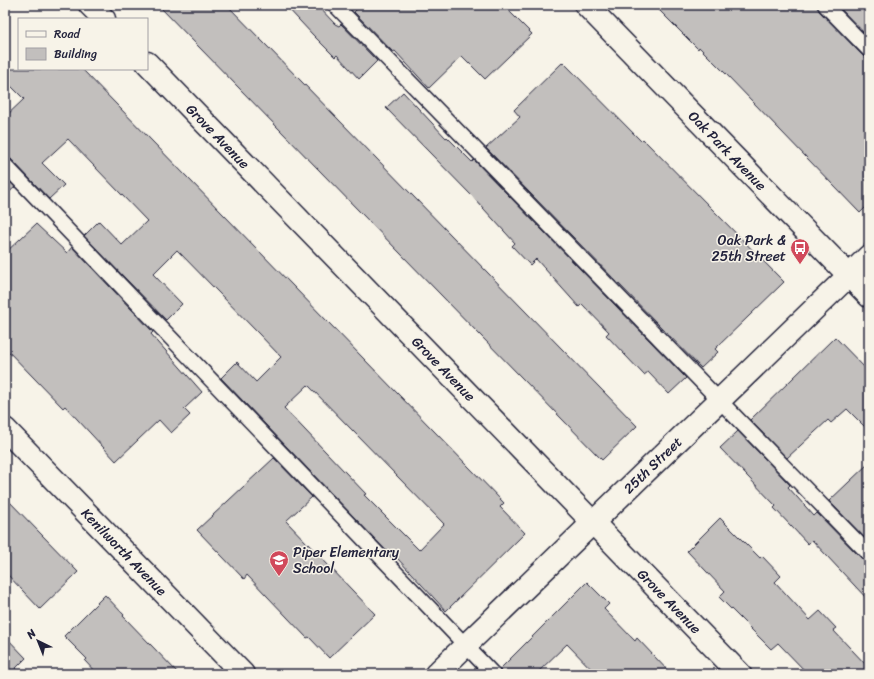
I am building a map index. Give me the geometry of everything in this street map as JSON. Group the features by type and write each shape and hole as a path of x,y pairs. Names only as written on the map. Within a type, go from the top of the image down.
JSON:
{"street":[{"path":"90,5 103,18"},
{"name":"Oak Park Avenue","path":"586,5 869,296"},
{"name":"Grove Avenue","path":"148,64 740,674"},
{"name":"25th Street","path":"436,674 869,256"},
{"name":"Kenilworth Avenue","path":"5,429 243,674"}],"lane":[{"path":"335,5 869,554"},
{"path":"825,5 869,50"},
{"path":"5,165 493,674"}],"building":[{"path":"158,5 227,5 637,426 602,460"},
{"path":"285,5 317,5 335,24 339,26 341,24 377,61 359,79 337,55 335,57 313,35"},
{"path":"361,5 503,5 532,34 485,79 462,56 429,88 395,51 393,52 354,12"},
{"path":"654,5 817,5 819,11 863,56 869,58 869,204 860,213 726,74 699,47 698,49"},
{"path":"837,5 869,5 869,38"},
{"path":"563,62 641,141 643,139 784,282 715,349 718,352 701,368 486,148 520,117 514,110"},
{"path":"5,69 83,70 504,503 500,507 525,533 446,611 397,558 395,560 221,378 237,362 256,382 281,357 258,333 177,250 153,274 182,304 166,320 84,236 99,221 122,245 147,221 68,139 42,163 64,185 49,199 11,159 5,157 5,117 24,99 5,80","holes":["308,385 444,524 419,550 364,495 366,494 284,408"]},
{"path":"403,92 446,138 447,137 472,162 474,160 686,378 669,394 648,372 644,375 606,335 609,332 582,304 579,307 536,259 530,265 512,246 515,243 473,197 386,108"},
{"path":"5,177 15,187 5,196"},
{"path":"36,224 67,253 72,247 153,332 151,334 202,392 184,409 190,415 171,433 159,420 116,461 65,406 63,408 5,348 5,253"},
{"path":"835,337 869,372 869,431 847,409 831,423 828,420 787,458 750,420"},
{"path":"738,431 790,485 788,487 814,516 817,513 863,560 869,562 869,601 812,540 808,544 774,508 776,506 720,448"},
{"path":"274,458 312,497 286,521 375,614 329,658 309,637 307,638 247,575 244,579 197,530"},
{"path":"869,463 869,542 829,501"},
{"path":"5,497 78,572 40,609 5,572"},
{"path":"720,518 760,558 762,556 781,576 775,582 810,620 820,611 836,628 833,630 869,668 869,674 808,674 778,643 771,649 719,597 725,591 687,551"},
{"path":"587,582 609,604 604,609 635,641 637,638 671,674 596,674 567,644 536,674 501,674 500,669"},
{"path":"105,595 124,615 123,616 179,674 97,674 85,661 87,659 64,636"},
{"path":"5,636 26,658 10,674 5,674"}],"place":[{"name":"Oak Park & 25th Street","path":"800,265"},
{"name":"Piper Elementary School","path":"279,577"}]}
